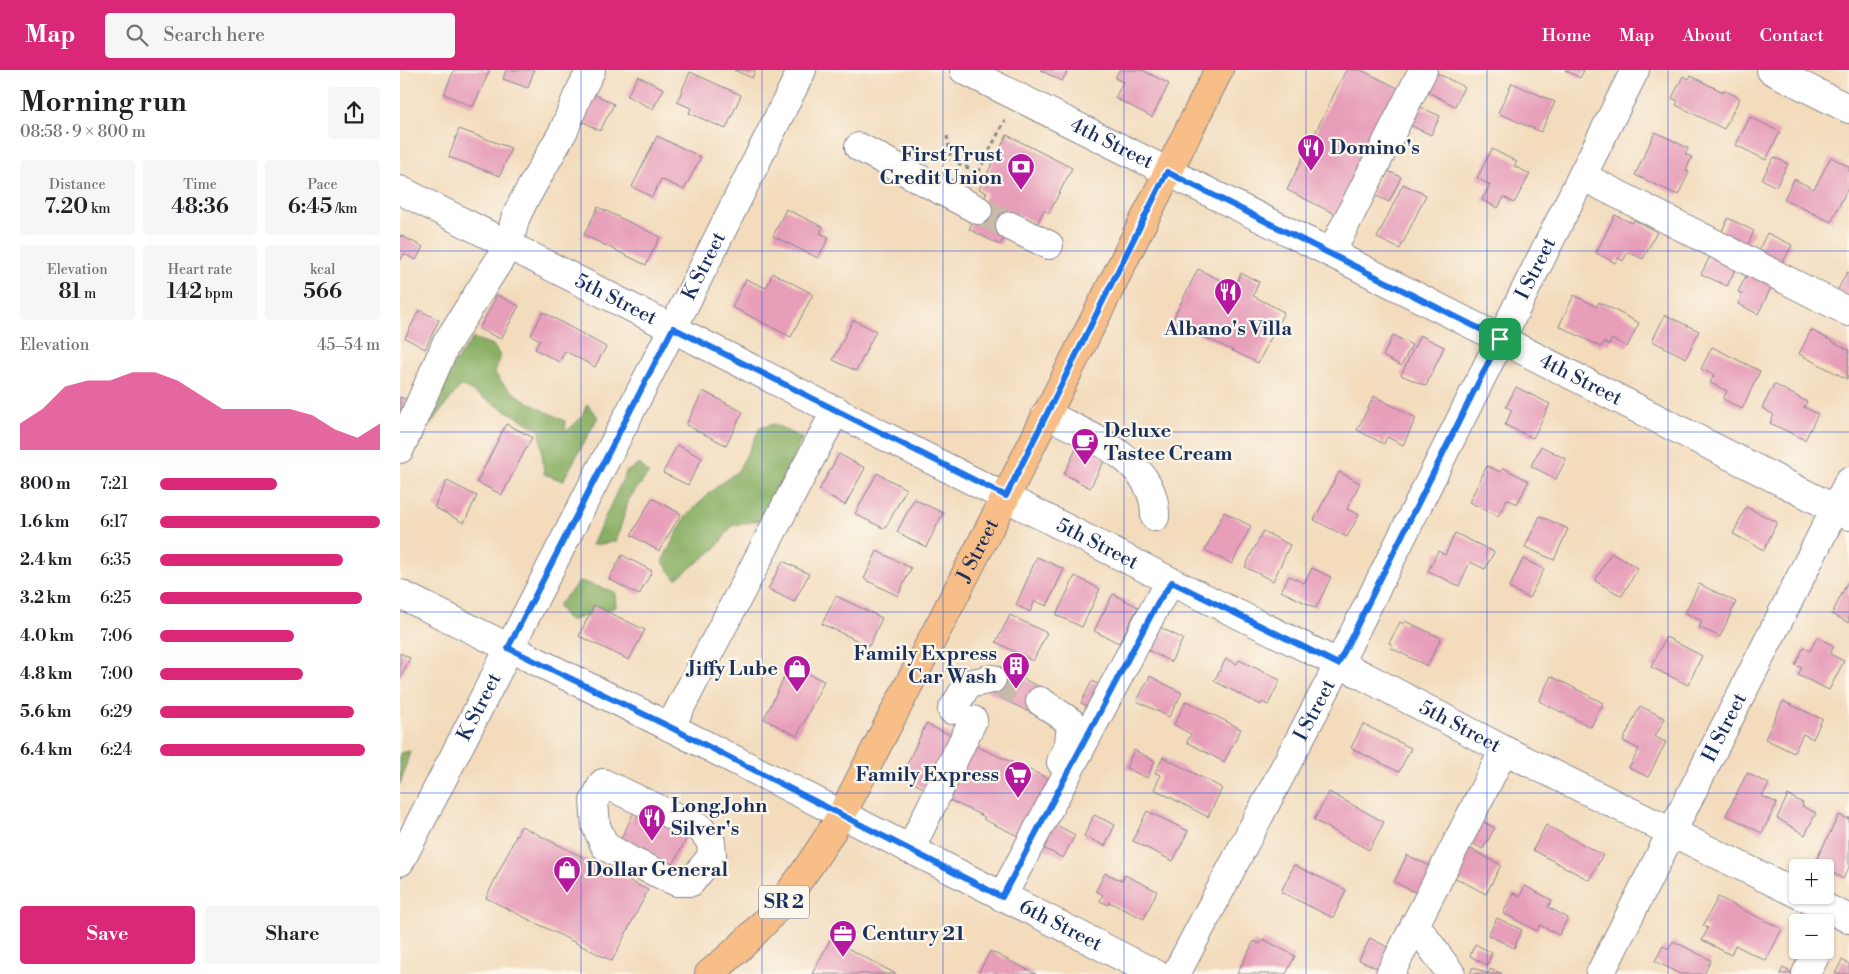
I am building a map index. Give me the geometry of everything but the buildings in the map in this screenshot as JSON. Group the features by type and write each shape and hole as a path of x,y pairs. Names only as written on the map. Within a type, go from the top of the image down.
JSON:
{"main road":[{"name":"J Street","path":"709,974 735,954 779,908 816,858 842,816 1006,496 1219,70"}],"street":[{"path":"400,449 446,344 509,245 515,219 523,202 564,130 577,97 592,70"},
{"name":"K Street","path":"400,862 673,328 802,70"},
{"name":"4th Street","path":"964,70 1006,80 1167,172 1331,252 1842,513"},
{"path":"1331,252 1423,70"},
{"name":"I Street","path":"1176,974 1338,664 1635,70"},
{"path":"1771,70 1849,109"},
{"path":"858,147 971,206"},
{"path":"1582,176 1849,312"},
{"name":"5th Street","path":"400,190 1006,496 1172,582 1338,664 1504,750 1789,889"},
{"path":"1010,226 1049,245"},
{"path":"670,727 836,410"},
{"path":"1046,414 1105,443 1141,473 1156,503 1156,517"},
{"name":"H Street","path":"1600,974 1672,832 1842,513 1849,481"},
{"path":"1002,897 1158,602 1172,582"},
{"name":"6th Street","path":"400,594 670,727 1156,974"},
{"path":"910,850 963,715 968,684 992,679"},
{"path":"1040,701 1071,722 1070,744 1060,763"},
{"path":"1390,974 1504,750"},
{"name":"5th Street","path":"1812,904 1837,923"},
{"path":"1415,924 1451,974"},
{"path":"1806,974 1814,959"}],"path":[{"path":"971,206 979,172 1005,120"},
{"path":"947,136 951,160 979,172"}],"green space":[{"path":"473,338 493,345 500,356 495,373 501,381 517,395 565,421 566,432 582,417 587,404 598,417 563,481 544,474 540,430 461,385 428,428 415,428 455,362"},
{"path":"774,424 802,438 765,519 732,526 716,548 676,579 662,561 686,516 714,489 738,471 760,428"},
{"path":"640,464 649,473 629,499 616,542 592,545 626,472"},
{"path":"580,581 615,592 616,607 569,621 557,606"},
{"path":"410,751 400,785 400,753"}],"tunnel":[{"path":"978,210 1010,226"},
{"path":"992,679 1040,701"}],"place":[{"name":"Domino's","path":"1311,172"},
{"name":"First Trust Credit Union","path":"1021,191"},
{"name":"Albano's Villa","path":"1228,316"},
{"name":"Deluxe Tastee Cream","path":"1085,466"},
{"name":"Family Express Car Wash","path":"1016,690"},
{"name":"Jiffy Lube","path":"797,693"},
{"name":"Family Express","path":"1018,799"},
{"name":"Long John Silver's","path":"652,842"},
{"name":"Dollar General","path":"567,894"},
{"name":"Century 21","path":"843,958"}],"route":[{"path":"1167,172 1331,252 1500,339 1338,664 1172,582 1158,602 1002,897 670,727 508,648 673,328 1006,496 1167,172"}]}
